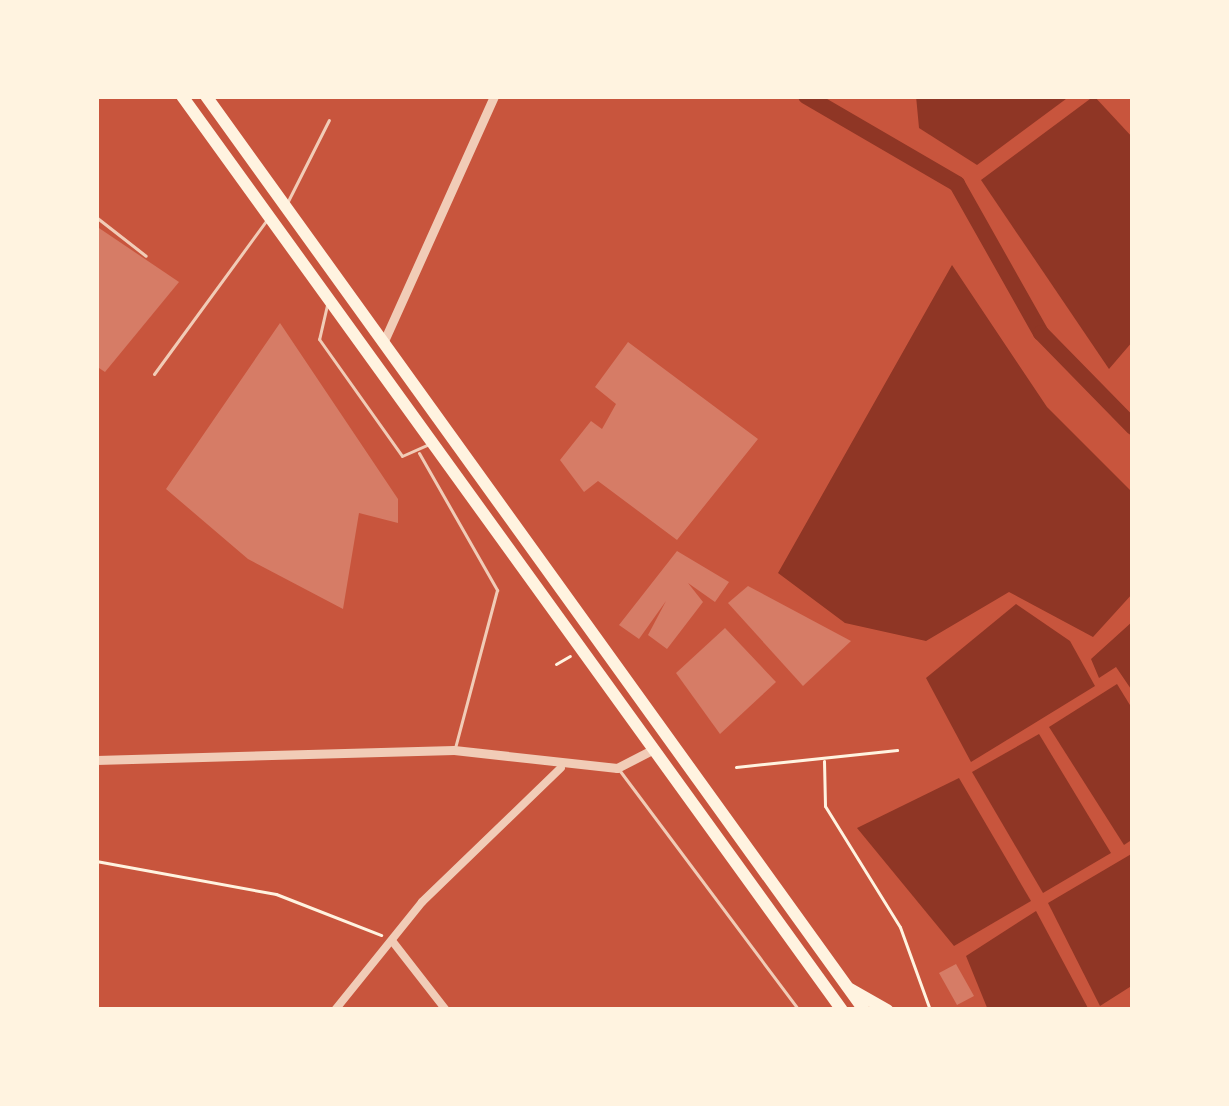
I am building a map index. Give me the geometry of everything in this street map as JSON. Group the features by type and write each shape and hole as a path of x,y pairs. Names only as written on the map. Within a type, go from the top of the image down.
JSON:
{"main road":[{"path":"182,96 654,748 833,1004 842,1010"},
{"path":"206,96 864,1010"},
{"path":"849,989 887,1010"}],"street":[{"path":"384,341 494,96"},
{"path":"96,760 454,750 561,768 617,768 654,748"},
{"path":"340,1008 393,942 561,768"},
{"path":"393,942 446,1010"}],"lane":[{"path":"286,204 329,120"},
{"path":"154,374 271,215"},
{"path":"96,217 146,256"},
{"path":"330,298 319,339 402,456 419,453 433,441"},
{"path":"419,453 497,590 454,750"},
{"path":"617,768 799,1010"}],"path":[{"path":"736,767 897,750"},
{"path":"824,761 825,806 899,927 930,1010"},
{"path":"96,861 328,908 393,942"}],"shaded area":[{"path":"916,96 1070,96 977,165 919,128"},
{"path":"1094,96 1133,138 1133,341 1109,369 981,180"},
{"path":"952,265 1047,407 1133,493 1133,593 1093,637 1009,592 926,641 845,623 778,573"},
{"path":"1016,604 1070,641 1095,686 971,762 926,678"},
{"path":"1133,621 1133,692 1116,667 1099,678 1091,659"},
{"path":"1117,684 1133,710 1133,839 1124,845 1049,727"},
{"path":"1039,734 1111,853 1043,893 972,772"},
{"path":"959,778 1031,901 954,946 857,828"},
{"path":"1133,853 1133,985 1100,1006 1048,903"},
{"path":"1036,911 1089,1010 988,1010 966,956"}],"building":[{"path":"96,226 179,282 105,372 96,366"},
{"path":"280,323 398,499 398,523 359,513 343,609 248,559 166,489"},
{"path":"628,342 758,439 677,540 598,481 584,492 560,460 591,421 602,429 616,404 595,387"},
{"path":"677,551 729,582 715,602 688,583 703,602 667,649 648,635 666,601 639,639 619,625"},
{"path":"748,586 851,641 803,686 728,603"},
{"path":"725,628 776,682 720,734 676,673"},
{"path":"956,964 974,996 957,1005 939,973"}],"waterway":[{"path":"806,96 957,184 1041,333 1133,427"}]}
